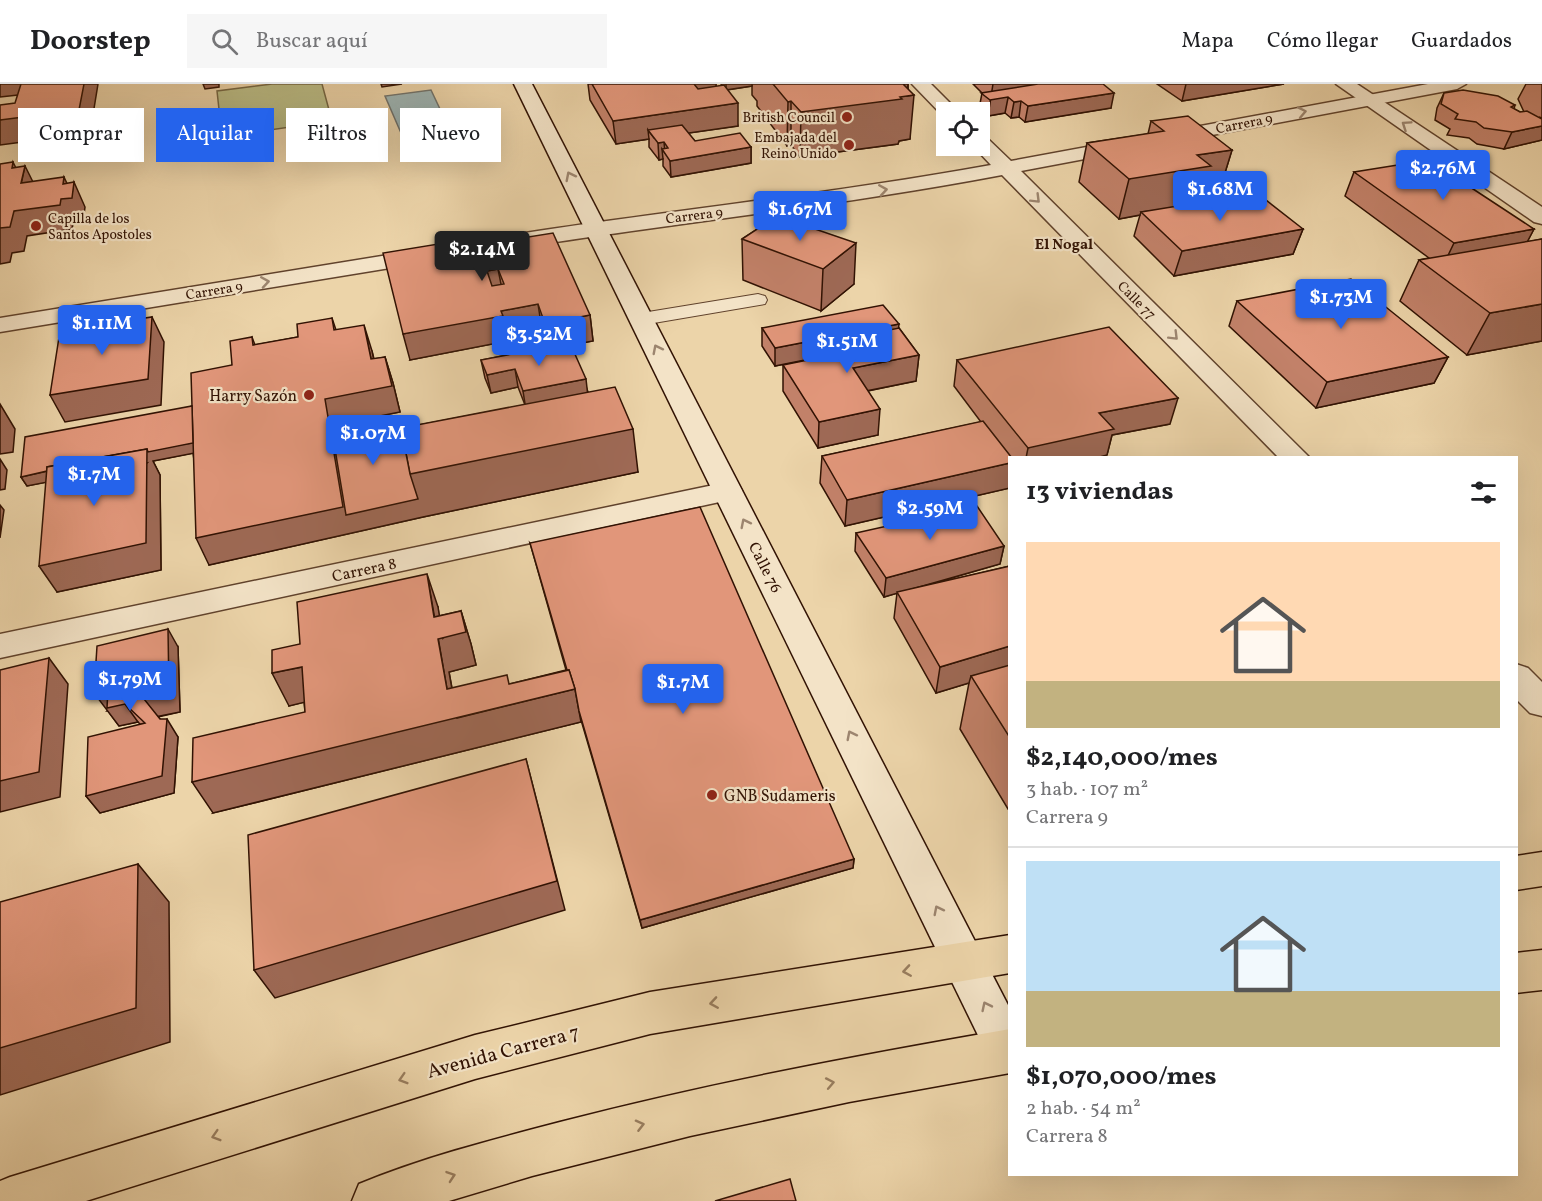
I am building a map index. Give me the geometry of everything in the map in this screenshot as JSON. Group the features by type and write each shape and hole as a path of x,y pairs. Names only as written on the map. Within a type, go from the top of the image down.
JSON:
{"main road":[{"path":"1518,873 1542,869"},
{"name":"Avenida Carrera 7","path":"10,1201 475,1057 650,1013 1008,954"},
{"path":"1518,973 1542,970"},
{"path":"376,1201 473,1168 711,1107 853,1078 1008,1051"}],"street":[{"name":"Calle 76","path":"523,84 1008,1049"},
{"path":"921,84 940,102"},
{"path":"1345,84 1542,217"},
{"name":"Carrera 9","path":"484,246 597,228 840,197 1457,84"},
{"name":"Calle 77","path":"990,152 1294,456"},
{"name":"Carrera 9","path":"0,325 448,252"},
{"name":"Carrera 8","path":"0,646 729,492"},
{"path":"1518,679 1542,703"}],"lane":[{"path":"642,319 758,300"}],"green space":[{"path":"272,84 322,84 328,108 286,108 286,128 274,129 274,108 219,108 217,91"}],"water":[{"path":"431,90 440,108 400,108 400,131 385,96"}],"building":[{"path":"21,84 84,84 79,108 18,108 18,118 0,120 0,105 15,103"},
{"path":"592,84 694,84 698,89 724,85 738,103 613,121"},
{"path":"773,84 903,84 914,95 900,97 902,99 801,112 791,101 788,102"},
{"path":"1038,84 1103,84 1114,93 1028,106 1021,101 1014,102 1008,97 990,100 981,93"},
{"path":"1463,90 1498,96 1515,105 1511,107 1520,112 1527,111 1542,119 1542,126 1512,132 1484,128 1476,122 1455,119 1458,114 1441,104 1444,93"},
{"path":"1188,116 1232,150 1197,155 1211,166 1129,179 1087,143 1164,131 1151,121"},
{"path":"682,125 695,141 740,133 751,147 670,161 662,149 668,148 664,142 658,143 648,130"},
{"path":"1429,160 1534,229 1454,243 1354,172"},
{"path":"13,162 12,168 25,166 21,183 64,177 63,184 74,182 72,198 61,199 60,205 14,211 10,227 0,228 0,164"},
{"path":"1257,193 1303,229 1182,251 1141,212"},
{"path":"777,216 856,243 823,269 742,239"},
{"path":"553,233 590,315 545,324 538,304 501,311 503,316 403,334 383,253 475,238 478,245","holes":["498,269 504,284 492,286 487,271"]},
{"path":"1542,239 1542,304 1490,313 1419,260"},
{"path":"1351,279 1448,357 1327,382 1237,301"},
{"path":"883,305 899,324 775,348 762,328"},
{"path":"152,317 148,379 50,395 60,331"},
{"path":"332,318 334,330 364,325 371,359 385,357 392,386 325,399 343,507 196,538 191,373 232,365 230,341 252,337 253,345 298,337 297,324"},
{"path":"1109,327 1178,398 1099,413 1114,429 1028,448 957,360"},
{"path":"899,328 919,355 853,368 880,409 819,422 783,365 848,352 840,340"},
{"path":"570,343 586,379 523,391 515,369 487,375 481,360"},
{"path":"615,387 633,429 410,474 401,428"},
{"path":"192,406 193,443 47,467 47,471 21,477 25,437"},
{"path":"400,418 410,474 418,499 346,515 332,431"},
{"path":"983,421 1010,456 1008,456 1008,463 847,500 822,456"},
{"path":"147,449 146,543 39,566 47,467"},
{"path":"977,506 1004,546 886,578 856,533"},
{"name":"GNB Sudameris","path":"700,507 854,859 640,920 579,711 575,689 569,670 567,670 530,543"},
{"path":"1008,566 1008,647 940,667 897,592"},
{"path":"427,574 434,617 461,611 466,632 438,639 447,689 507,675 509,684 569,670 575,689 192,782 193,738 305,712 302,667 272,673 272,650 300,644 297,602"},
{"path":"168,629 169,694 144,699 160,719 167,719 162,776 86,796 88,737 145,723 125,704 107,708 108,689 94,693 97,646"},
{"path":"49,658 39,772 0,781 0,670"},
{"path":"1008,666 1008,735 971,676"},
{"path":"526,759 557,881 254,970 248,835"},
{"path":"138,864 136,1008 0,1048 0,902"},
{"path":"790,1179 796,1201 715,1201"}],"place":[{"name":"British Council","path":"847,117"},
{"name":"Embajada del Reino Unido","path":"849,145"},
{"name":"Capilla de los Santos Apostoles","path":"36,226"},
{"name":"Harry Sazón","path":"309,395"},
{"name":"GNB Sudameris","path":"712,795"}],"district":[{"name":"El Nogal","path":"1064,244"}]}
